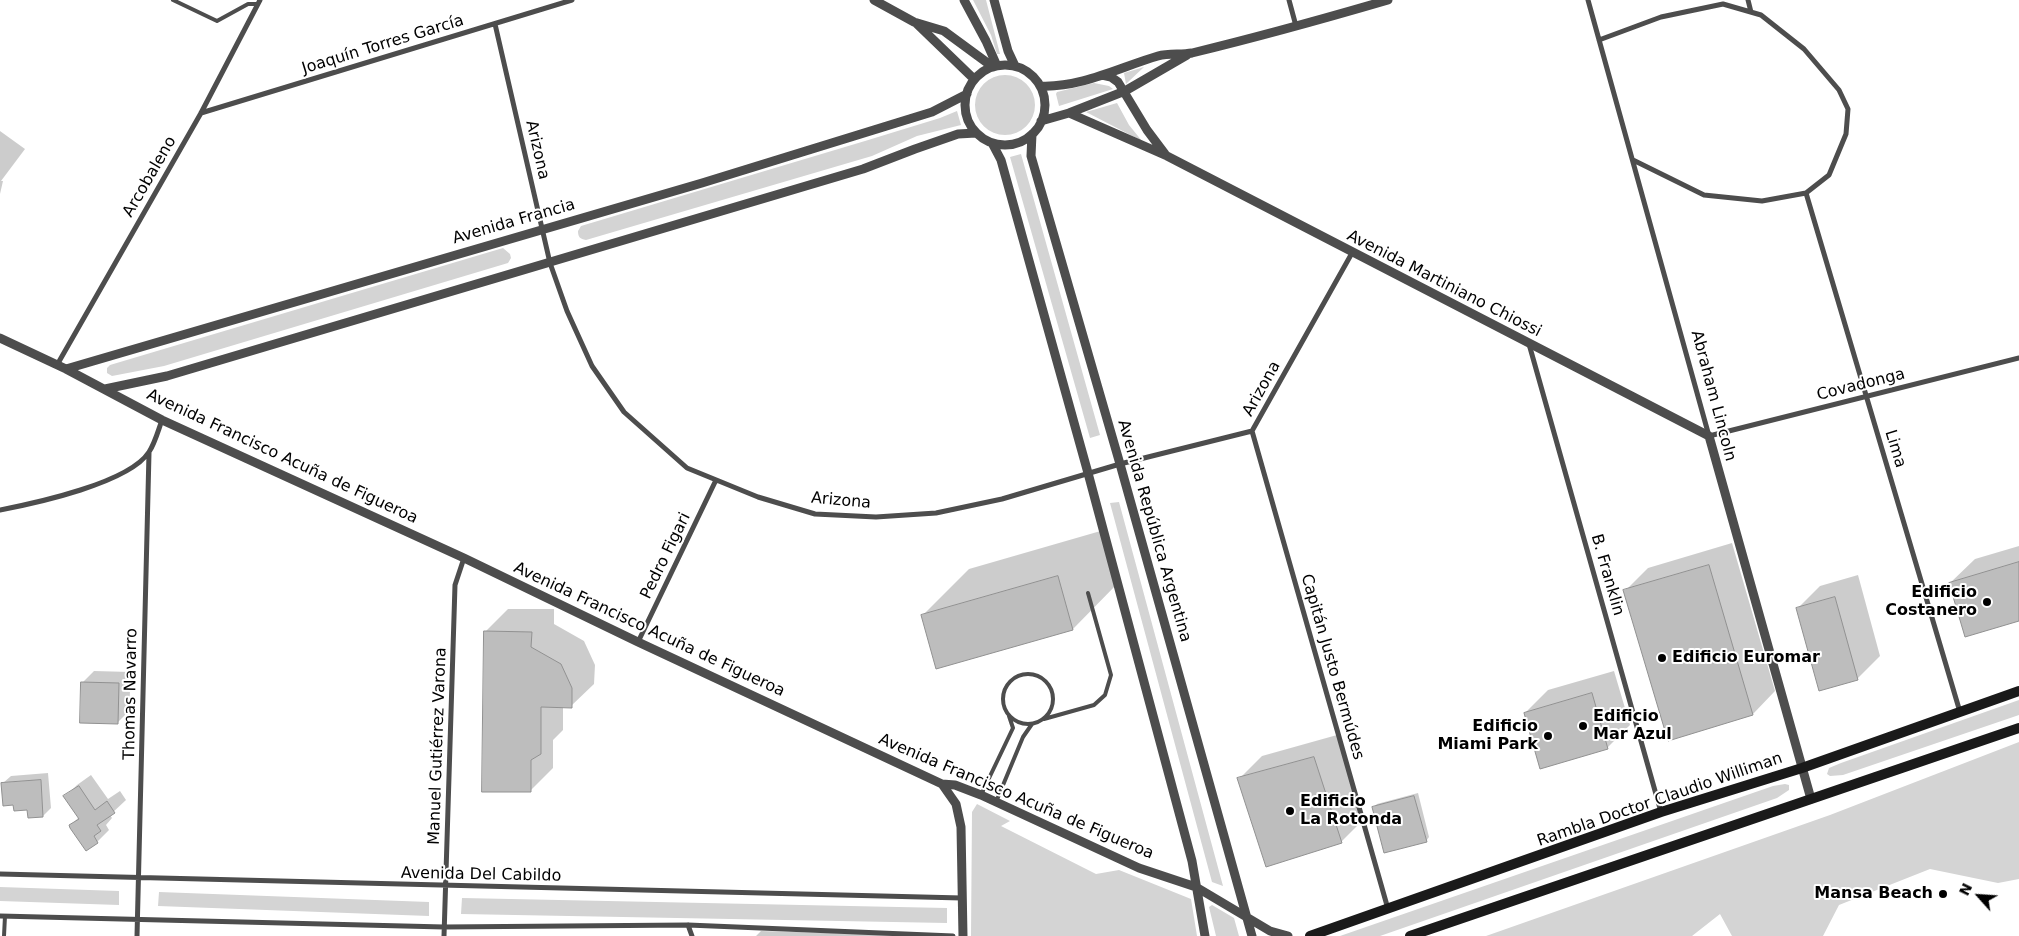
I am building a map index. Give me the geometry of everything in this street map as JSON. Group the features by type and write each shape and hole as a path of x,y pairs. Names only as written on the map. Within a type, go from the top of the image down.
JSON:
{"main road":[{"name":"Rambla Doctor Claudio Williman","path":"1310,936 1661,812 1802,768 2019,692"},
{"path":"1410,936 2019,728"}],"street":[{"name":"Joaquín Torres García","path":"201,113 572,0"},
{"path":"874,0 914,22 944,31 995,66"},
{"path":"964,0 986,41 995,66"},
{"path":"994,0 1008,51 1015,66"},
{"path":"1289,0 1296,26"},
{"path":"1040,86 1059,86 1160,56 1189,53 1388,0"},
{"name":"Abraham Lincoln","path":"1588,0 1812,799"},
{"path":"1748,0 1751,12"},
{"name":"Arcobaleno","path":"62,367 201,113 258,2"},
{"path":"1599,40 1661,17 1723,4 1761,15 1804,49 1839,90 1848,109 1846,134 1830,175 1806,193 1762,201 1704,195 1632,160"},
{"path":"914,22 974,79"},
{"name":"Arizona","path":"495,24 550,263 567,311 592,366 624,412 687,468 758,497 815,514 876,517 936,513 1002,499 1120,464 1252,431 1352,253"},
{"path":"1041,121 1069,114 1125,91 1189,53"},
{"path":"995,66 1015,66 1030,74 1040,86 1045,103 1041,121 1032,134 1023,140 1013,144 1002,145 992,143 976,133 970,124 966,113 967,94 974,79 995,66"},
{"name":"Avenida Martiniano Chiossi","path":"1101,75 1111,77 1118,82 1147,130 1167,156"},
{"name":"Avenida Francia","path":"62,367 702,183 932,112 967,94"},
{"name":"Avenida Martiniano Chiossi","path":"1069,114 1167,156 1709,436"},
{"path":"104,389 167,376 863,169 915,148 958,134 976,133"},
{"name":"Avenida República Argentina","path":"1032,134 1031,156 1120,464 1252,936"},
{"path":"992,143 1001,160 1088,473 1192,861 1205,936"},
{"name":"Lima","path":"1806,193 1960,712"},
{"name":"Avenida Francisco Acuña de Figueroa","path":"0,338 62,367 162,420 464,558 638,642 942,784 955,785 981,795 1139,868 1196,887 1270,931 1288,936"},
{"name":"B. Franklin","path":"1529,344 1661,812"},
{"name":"Covadonga","path":"1709,436 2019,358"},
{"path":"0,510 36,503 105,481 130,470 148,453 162,420"},
{"name":"Capitán Justo Bermúdes","path":"1252,431 1388,909"},
{"name":"Thomas Navarro","path":"137,936 140,878 148,453"},
{"name":"Pedro Figari","path":"638,642 716,480"},
{"name":"Manuel Gutiérrez Varona","path":"444,936 455,586 464,558"},
{"path":"942,784 956,804 961,827 963,936"},
{"name":"Avenida Del Cabildo","path":"0,874 962,898"},
{"path":"2,916 444,927 688,925 954,936"},
{"path":"688,925 692,936"}],"lane":[{"path":"173,0 217,21 248,4 258,2"},
{"path":"1008,715 1019,722 1032,724 1094,705 1106,695 1111,675 1088,593"},
{"path":"981,795 1013,728 1003,702 1004,689 1012,679 1024,674 1037,675 1048,683 1053,695 1052,708 1044,719"},
{"path":"996,802 1024,737 1032,724"},
{"path":"2,916 4,936"}],"shaded area":[{"path":"973,0 986,0 1000,54 997,54 991,35"},
{"path":"1144,67 1126,84 1124,73"},
{"path":"999,75 1011,75 1022,80 1030,88 1035,99 1033,117 1022,130 1011,135 999,135 988,130 980,122 975,111 975,99 980,88 988,80"},
{"path":"1094,83 1109,86 1113,89 1059,106 1057,92"},
{"path":"1117,103 1129,125 1142,141 1086,112"},
{"path":"957,111 961,125 917,136 872,156 586,240 578,235 581,226 865,141"},
{"path":"1021,154 1100,435 1090,438 1010,157"},
{"path":"503,248 510,254 511,258 508,263 164,366 112,376 107,373 107,368 110,365"},
{"path":"1119,502 1223,886 1212,882 1110,503"},
{"path":"2019,700 2019,715 1843,775 1830,776 1827,774 1829,768 1841,763"},
{"path":"2019,742 2019,879 1998,883 1930,869 1839,905 1823,936 1732,936 1720,914 1692,936 1486,936 1830,815"},
{"path":"1789,785 1789,790 1777,798 1380,936 1340,936 1773,786"},
{"path":"977,804 1010,821 1001,826 1096,874 1119,870 1191,899 1197,936 971,936 972,812"},
{"path":"0,887 119,891 119,905 0,901"},
{"path":"159,892 429,902 429,916 158,906"},
{"path":"462,898 947,908 947,923 461,914"},
{"path":"1212,905 1234,918 1239,936 1216,936 1209,907"}],"building":[{"name":"Edificio Costanero","path":"2019,562 2019,621 1965,637 1949,583"},
{"name":"Edificio Euromar","path":"1709,565 1753,715 1668,741 1623,590"},
{"path":"1058,576 1073,630 936,669 921,615"},
{"path":"1835,597 1858,680 1819,691 1796,608"},
{"path":"484,631 532,632 531,647 561,664 572,688 572,708 541,707 541,754 531,760 531,792 482,792"},
{"path":"81,682 119,683 118,724 80,723"},
{"path":"1592,693 1608,749 1540,769 1524,713"},
{"name":"Edificio La Rotonda","path":"1314,757 1342,843 1266,867 1237,778"},
{"path":"41,780 43,817 28,818 27,810 14,811 13,805 3,806 1,783"},
{"path":"79,786 95,810 107,801 115,813 97,825 101,831 94,836 98,843 86,851 69,825 79,819 63,796"},
{"path":"1414,796 1427,842 1384,853 1372,807"}],"place":[{"name":"Edificio Costanero","path":"1987,602"},
{"name":"Edificio Euromar","path":"1662,658"},
{"name":"Edificio Mar Azul","path":"1583,726"},
{"name":"Edificio Miami Park","path":"1548,736"},
{"name":"Edificio La Rotonda","path":"1290,811"},
{"name":"Mansa Beach","path":"1943,894"}]}
